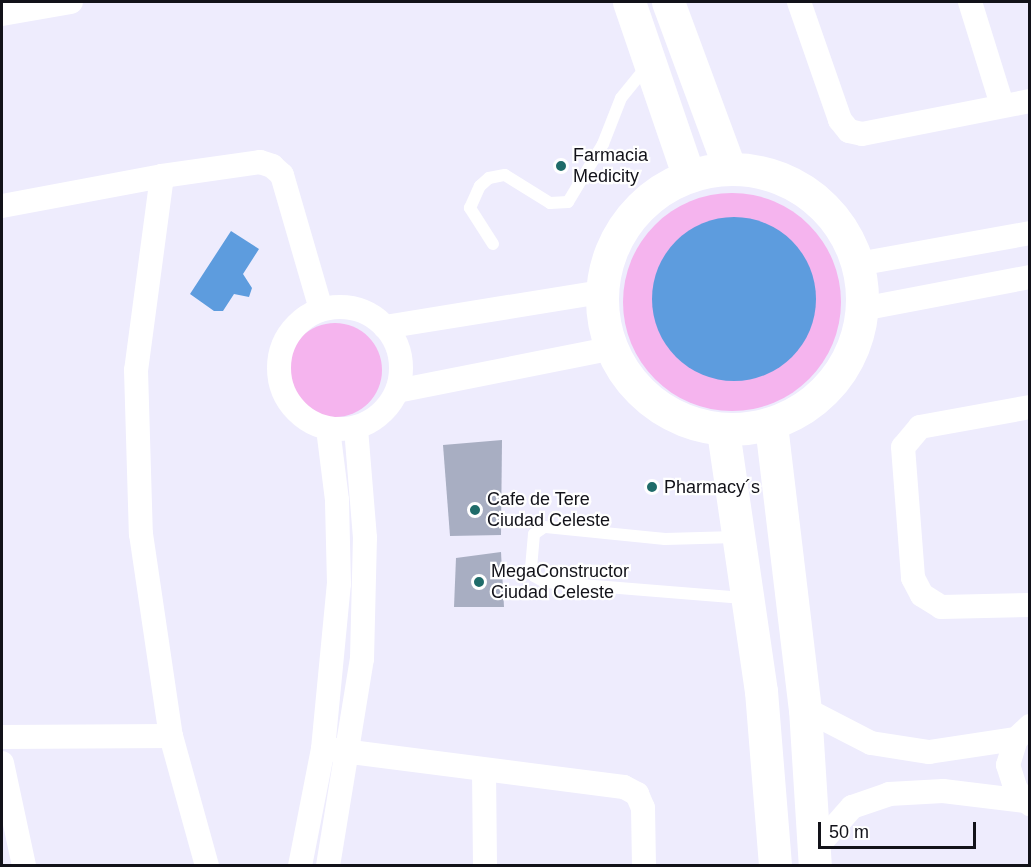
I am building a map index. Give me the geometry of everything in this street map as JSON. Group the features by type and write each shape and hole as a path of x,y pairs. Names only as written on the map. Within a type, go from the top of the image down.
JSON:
{"street":[{"path":"2,14 62,2"},
{"path":"629,2 652,61 688,174"},
{"path":"799,2 840,120 849,131 862,134 1029,101"},
{"path":"970,2 1002,105"},
{"path":"676,9 729,167"},
{"path":"2,206 162,176 260,162 272,166 282,175 321,309"},
{"path":"729,167 772,173 810,193 840,225 858,264 862,309 848,359 816,400 771,425 723,431 676,418 636,390 610,349 601,292 613,242 644,201 688,174 729,167"},
{"path":"162,176 136,370 141,534 171,736 207,866"},
{"path":"858,264 1029,233"},
{"path":"862,309 1029,277"},
{"path":"385,327 601,292"},
{"path":"344,307 367,313 385,327 397,346 402,369 397,391 381,415 356,428 328,429 306,420 290,404 280,383 279,360 286,338 301,320 321,309 344,307"},
{"path":"397,391 610,349"},
{"path":"1029,407 920,427 903,447 913,578 922,595 941,607 1029,605"},
{"path":"771,425 805,709 815,857"},
{"path":"328,866 349,751 362,659 365,538 356,428"},
{"path":"300,866 323,749 339,584 328,429"},
{"path":"723,431 760,691 775,866"},
{"path":"805,709 871,743 929,752 1023,732"},
{"path":"1023,732 1010,751 1010,778 1027,802"},
{"path":"2,737 171,736"},
{"path":"323,749 624,787 637,794 643,808 644,866"},
{"path":"2,763 24,866"},
{"path":"484,770 485,866"},
{"path":"815,857 852,807 889,794 943,791 1027,802"}],"lane":[{"path":"493,244 470,208 480,186 489,178 505,175 550,203 568,202 603,144 621,98 652,61"},
{"path":"737,537 665,538 544,527 534,534 531,567 534,576 545,582 746,598"}],"shaded area":[{"path":"732,193 753,195 774,201 793,211 809,225 823,241 833,260 839,281 841,302 839,323 833,344 823,363 809,379 793,393 774,403 753,409 732,411 711,409 690,403 671,393 655,379 641,363 631,344 625,323 623,302 625,281 631,260 641,241 655,225 671,211 690,201 711,195"},
{"path":"335,323 353,327 368,337 378,352 382,370 378,388 368,403 353,413 335,417 317,413 302,403 292,388 288,370 292,352 302,337 317,327"}],"water":[{"path":"734,217 765,224 792,241 809,268 816,299 809,330 792,357 765,374 734,381 703,374 676,357 659,330 652,299 659,268 676,241 703,224"},
{"path":"231,231 259,249 243,274 252,288 249,297 234,294 223,311 214,311 190,294"}],"building":[{"name":"Cafe de Tere Ciudad Celeste","path":"502,440 501,535 450,536 443,445"},
{"name":"MegaConstructor Ciudad Celeste","path":"501,552 504,607 454,607 456,558"}],"place":[{"name":"Farmacia Medicity","path":"561,166"},
{"name":"Pharmacy´s","path":"652,487"},
{"name":"Cafe de Tere Ciudad Celeste","path":"475,510"},
{"name":"MegaConstructor Ciudad Celeste","path":"479,582"}]}
